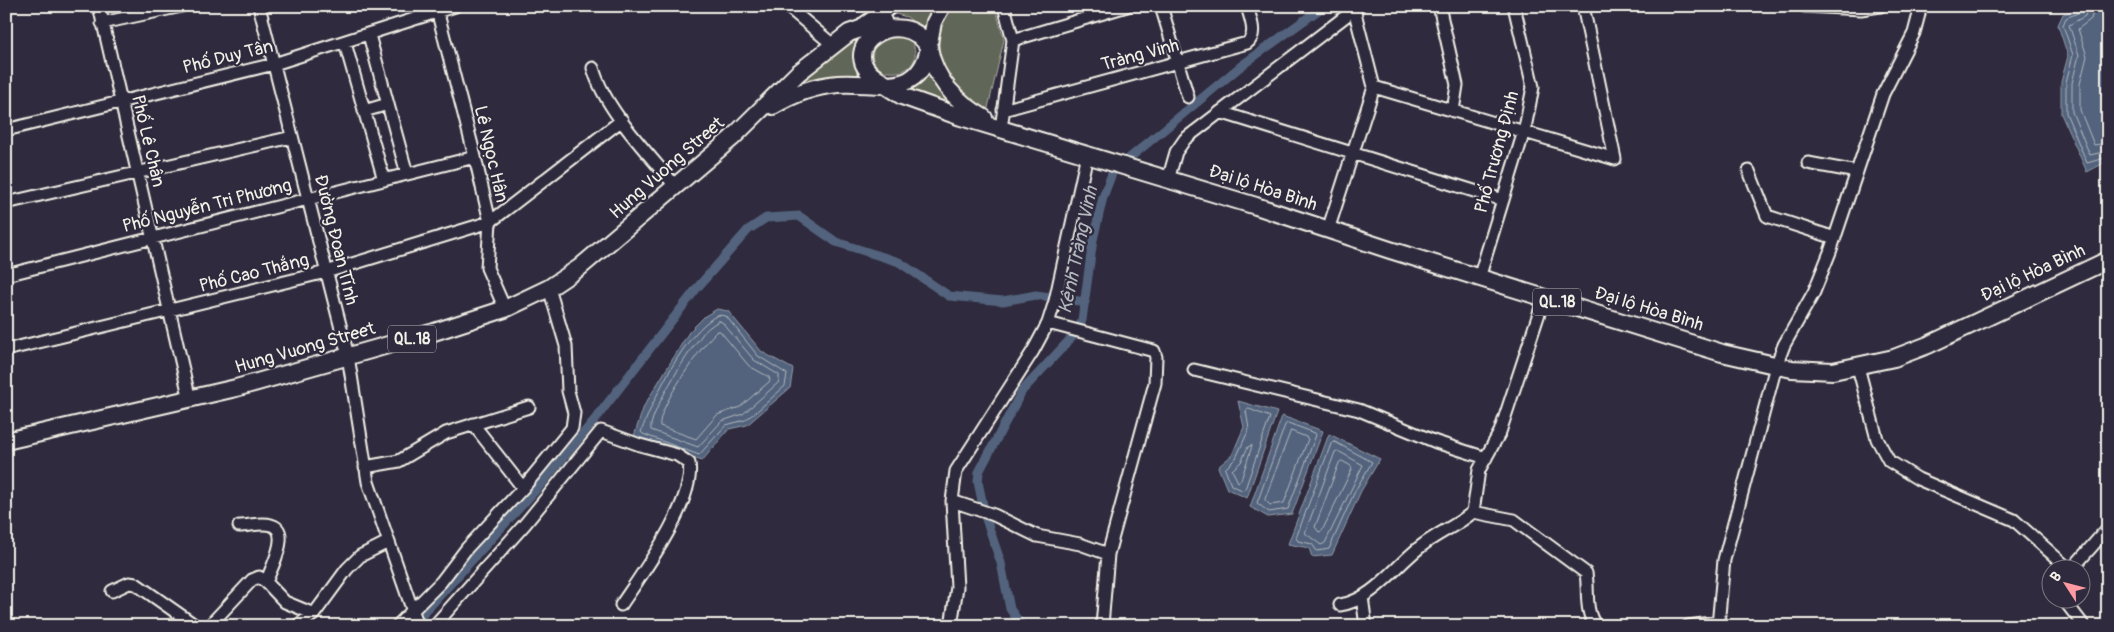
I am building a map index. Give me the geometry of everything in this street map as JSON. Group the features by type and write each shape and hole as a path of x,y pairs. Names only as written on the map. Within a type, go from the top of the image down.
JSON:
{"highway":[{"path":"758,115 789,82 849,33 893,19 912,24 920,30 929,48 931,59 939,78 951,93 968,108 1001,128"},
{"path":"877,24 865,37 862,54 867,70 889,86 1001,128"},
{"path":"758,115 803,91 847,84 889,86 915,77 922,69 929,48"},
{"path":"847,84 889,86"},
{"name":"Hung Vuong Street","path":"6,441 190,400 462,324 505,309 549,288 580,268 758,115"},
{"name":"Đại lộ Hòa Bình","path":"1001,128 1722,353 1776,366 1819,372 1858,367 1894,358 1928,345 2108,260"}],"main road":[{"path":"877,24 892,6"},
{"path":"849,33 892,6"},
{"path":"929,48 934,22 943,6"}],"street":[{"name":"Phố Lê Chân","path":"98,6 190,400"},
{"path":"102,23 182,6"},
{"name":"Đường Đoan Tĩnh","path":"260,6 348,356 365,467 388,542 416,616"},
{"name":"Phố Duy Tân","path":"6,130 274,64 345,43 437,9 455,6"},
{"path":"787,6 833,45"},
{"path":"1001,128 1013,40 1004,6"},
{"path":"1013,40 1128,6"},
{"path":"1161,6 1188,97"},
{"name":"Tràng Vinh","path":"1003,110 1251,41 1253,33 1248,6"},
{"path":"1438,6 1457,85 1453,111"},
{"name":"Phố Trương Định","path":"1479,278 1524,132 1533,87 1514,6"},
{"path":"1374,87 1615,159 1582,6"},
{"path":"1804,6 1861,10 1880,6"},
{"path":"1688,626 1718,624 1724,560 1776,366 1784,345 1814,292 1835,238 1883,94 1914,33 1918,14 1917,6"},
{"path":"1168,180 1176,152 1185,139 1356,8 1374,87 1328,230"},
{"name":"Lê Ngọc Hân","path":"437,9 490,222 487,268 505,309"},
{"path":"369,34 407,174"},
{"path":"345,43 384,180"},
{"path":"593,68 604,94 622,120 676,186"},
{"path":"364,111 388,104"},
{"path":"1220,112 1503,200"},
{"name":"Phố Cao Thắng","path":"6,350 170,312 326,272 490,222 622,120"},
{"path":"6,203 292,137"},
{"path":"951,626 956,600 957,574 952,501 956,471 1013,384 1048,323 1056,296 1087,154"},
{"name":"Phố Nguyễn Tri Phương","path":"6,275 475,157"},
{"path":"1808,163 1857,172"},
{"path":"1748,171 1758,188 1763,210 1767,216 1835,238"},
{"path":"397,626 416,616 467,548 523,488 572,428 574,420 568,391 566,346 549,288"},
{"path":"1340,605 1350,603 1362,597 1406,557 1440,532 1459,524 1473,512 1479,470 1500,432 1544,298"},
{"path":"1048,323 1154,351 1156,357 1155,383 1108,554 1102,626"},
{"path":"1858,367 1877,439 1889,461 1918,479 2014,520 2060,560"},
{"path":"1194,370 1359,410 1436,442 1486,458"},
{"path":"365,467 399,461 437,437 529,407"},
{"path":"473,424 523,488"},
{"path":"434,626 525,524 601,430 640,445 677,455 689,463 690,469 676,518 650,562 620,605"},
{"path":"952,501 994,514 1036,536 1080,544 1108,554"},
{"path":"1473,512 1514,520 1586,573 1589,616 1596,626"},
{"path":"239,526 270,524 278,528 281,534 280,543 266,582"},
{"path":"2080,560 2108,528"},
{"path":"297,626 314,614 347,569 360,556 388,542"},
{"path":"209,626 256,578 262,578 285,602 314,614"},
{"path":"112,591 129,583 136,584 196,626"},
{"path":"1362,597 1366,626"},
{"path":"2072,610 2084,626"}],"green space":[{"path":"901,6 936,6 924,30 907,17 892,13"},
{"path":"951,6 995,6 1004,40 987,112 956,91 940,62 939,33"},
{"path":"856,34 856,49 864,76 791,86"},
{"path":"882,34 909,37 915,52 912,64 904,70 892,72 882,70 874,63 873,51"},
{"path":"928,69 958,107 901,91"}],"water":[{"path":"2108,6 2108,161 2087,172 2061,114 2061,82 2068,56 2058,25 2063,14 2081,7"},
{"path":"717,309 728,311 762,352 793,369 790,388 747,425 729,429 702,461 634,436 644,406 689,332 705,316"},
{"path":"1238,401 1277,412 1247,498 1227,489 1218,467 1232,455 1244,427"},
{"path":"1282,416 1323,431 1292,514 1268,517 1250,507"},
{"path":"1329,434 1380,459 1361,491 1332,555 1312,557 1309,548 1288,544"}],"waterway":[{"name":"Kênh Tràng Vinh","path":"1127,160 1241,66 1324,6"},
{"name":"Kênh Tràng Vinh","path":"1022,626 1010,609 1001,563 986,519 978,482 979,472 1022,391 1076,333 1082,320 1093,240 1103,197 1113,171"},
{"path":"412,626 543,482 600,413 697,288 748,230 766,218 799,216 836,242 899,262 949,296 1003,301 1036,295 1085,302"}]}
